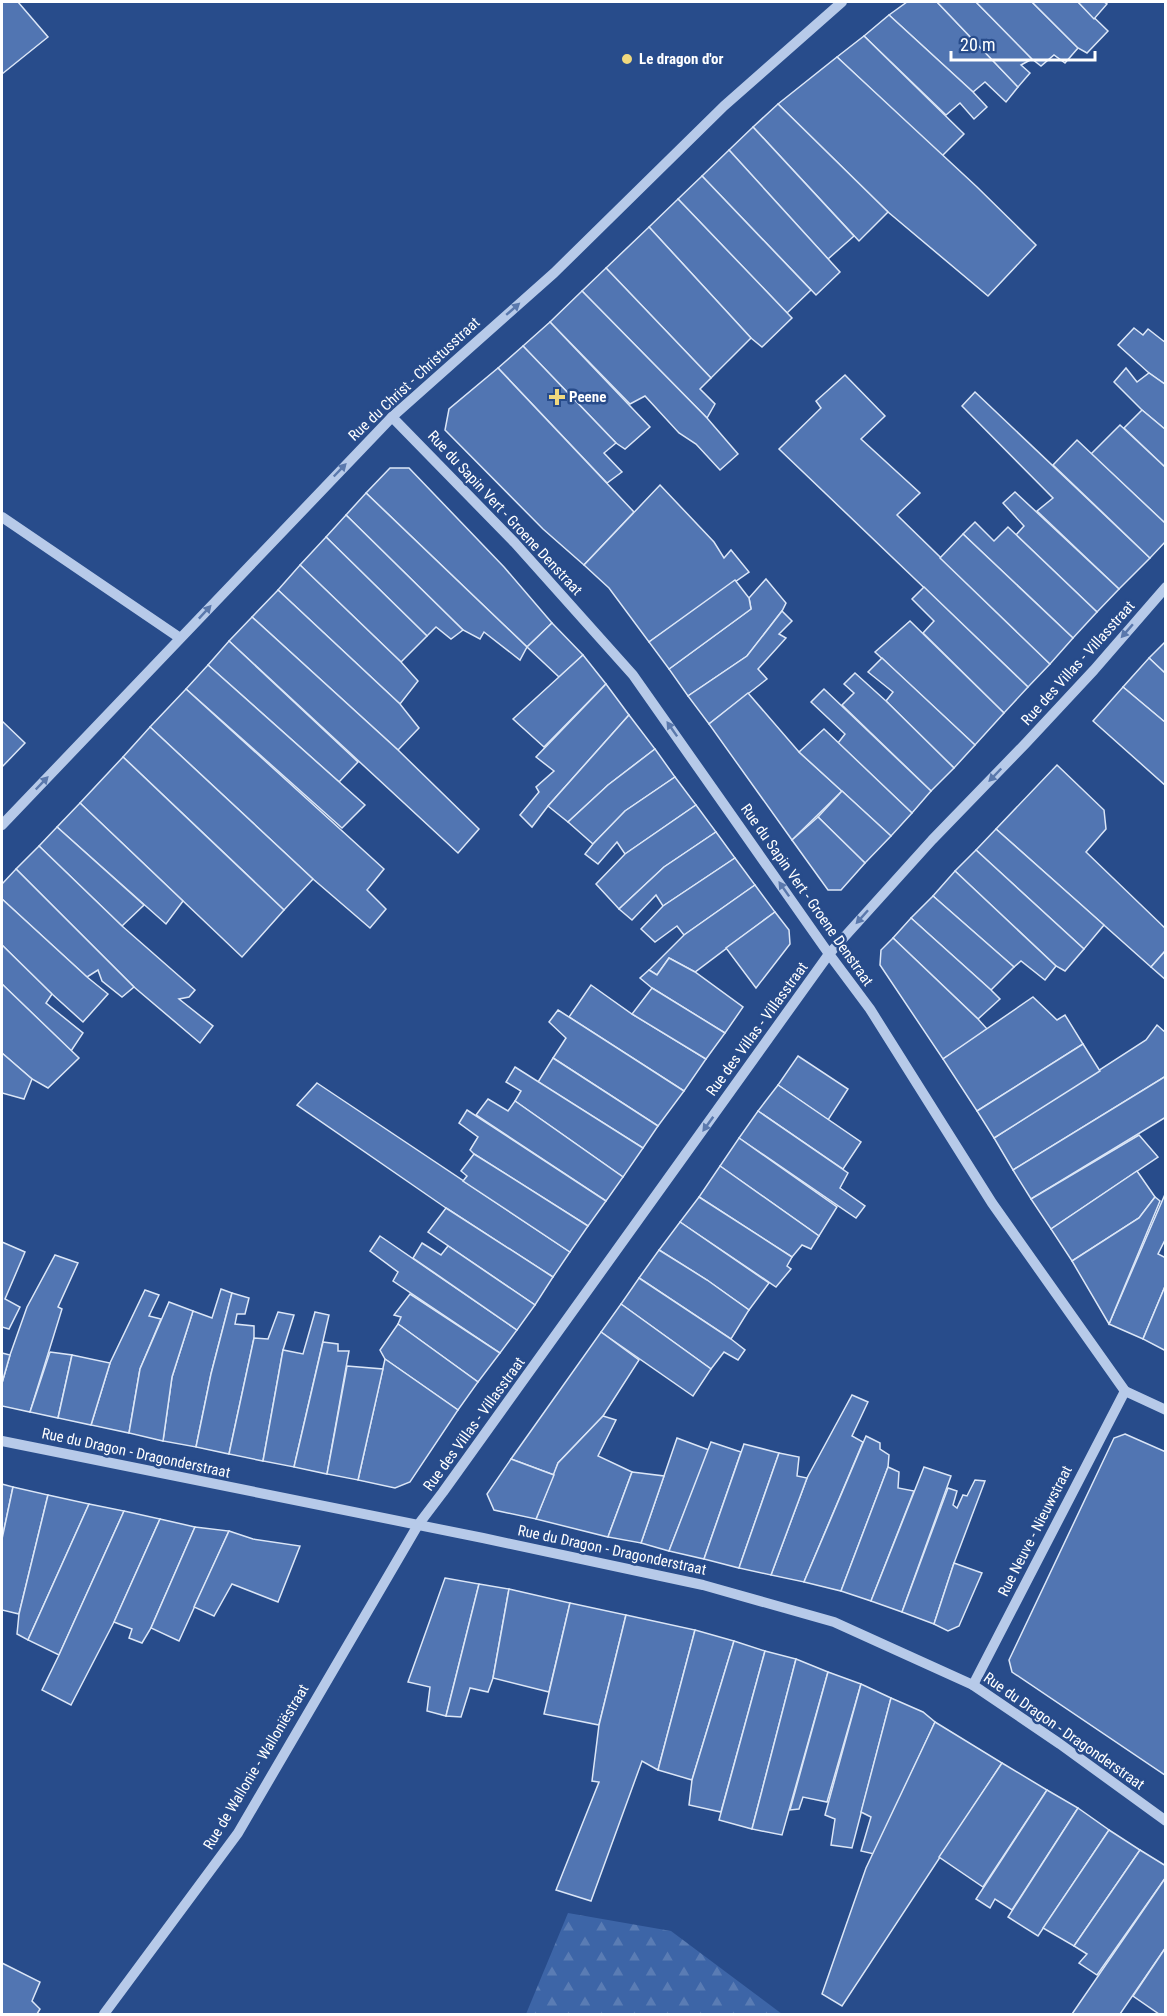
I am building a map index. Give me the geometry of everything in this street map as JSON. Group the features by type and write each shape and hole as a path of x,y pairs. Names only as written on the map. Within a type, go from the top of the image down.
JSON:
{"street":[{"name":"Rue du Christ - Christusstraat","path":"2,825 392,417 554,273 724,106 842,2"},
{"name":"Rue du Sapin Vert - Groene Denstraat","path":"392,417 515,543 633,675 870,1009 992,1203 1125,1391 1166,1410"},
{"path":"2,517 180,638"},
{"name":"Rue des Villas - Villasstraat","path":"418,1525 829,954 932,840 1094,670 1166,587"},
{"name":"Rue Neuve - Nieuwstraat","path":"973,1686 1125,1391"},
{"name":"Rue du Dragon - Dragonderstraat","path":"2,1441 703,1585 834,1622 973,1686 1060,1744 1166,1821"},
{"name":"Rue de Wallonie - Walloniëstraat","path":"104,2014 238,1833 418,1525"}],"green space":[{"path":"568,1913 671,1931 782,2014 526,2014"}],"building":[{"path":"2,2 18,2 48,37 2,74"},
{"path":"907,2 937,2 1018,87 1006,102 985,82 973,92 889,15"},
{"path":"937,2 976,2 1032,59 1021,65 1030,73 1018,87"},
{"path":"976,2 1032,2 1078,48 1065,63 1054,55 1041,66"},
{"path":"1032,2 1078,2 1108,31 1087,53 1078,48"},
{"path":"1078,2 1104,2 1107,4 1094,19"},
{"path":"889,15 987,107 974,119 960,103 946,115 864,36"},
{"path":"864,36 964,134 942,156 837,57"},
{"path":"837,57 1036,245 988,296 888,212 778,104"},
{"path":"778,104 888,212 859,241 753,127"},
{"path":"753,127 854,236 828,259 729,150"},
{"path":"729,150 840,272 816,295 702,176"},
{"path":"702,176 811,290 787,313 678,199"},
{"path":"678,199 792,318 762,347 751,338 649,227"},
{"path":"649,227 751,338 711,378 606,268"},
{"path":"606,268 711,378 700,389 715,404 707,418 582,291"},
{"path":"582,291 707,418 738,454 720,470 696,444 679,433 645,396 630,404 550,322"},
{"path":"550,322 650,427 625,449 616,443 523,346"},
{"path":"1134,328 1143,335 1148,329 1166,343 1166,385 1118,345"},
{"path":"523,346 616,443 604,453 622,472 607,483 498,368"},
{"path":"498,368 634,512 584,565 543,529 445,430 449,409"},
{"path":"1126,368 1137,382 1149,373 1166,385 1166,430 1114,382"},
{"path":"845,375 885,416 861,439 920,493 897,515 1050,664 1028,687 779,449 821,408 816,401"},
{"path":"975,392 1150,558 1119,589 1037,511 1053,498 962,406"},
{"path":"1142,410 1166,430 1166,468 1124,428"},
{"path":"1120,425 1166,468 1166,524 1091,454"},
{"path":"1077,440 1166,524 1166,541 1150,558 1053,465"},
{"path":"390,468 409,468 504,567 552,623 527,647 366,493"},
{"path":"660,485 714,542 724,558 731,550 749,572 649,642 609,588 584,565"},
{"path":"1015,492 1119,589 1097,612 1016,535 1024,526 1003,503"},
{"path":"366,493 527,647 520,660 484,632 480,639 463,630 346,515"},
{"path":"346,515 463,630 451,639 436,627 427,636 326,537"},
{"path":"975,522 994,541 1008,527 1097,612 1073,638 963,534"},
{"path":"963,534 1073,638 1050,664 940,558"},
{"path":"326,537 427,636 401,662 300,565"},
{"path":"300,565 418,681 400,704 278,590"},
{"path":"766,579 786,603 782,611 747,656 688,696 669,669 751,609 749,598"},
{"path":"735,580 749,598 751,609 669,669 649,642"},
{"path":"924,587 1028,687 1004,713 923,633 934,621 912,599"},
{"path":"278,590 400,704 419,728 398,750 252,617"},
{"path":"782,611 792,621 779,634 786,638 758,669 767,679 709,724 688,696 747,656"},
{"path":"252,617 398,750 479,829 458,853 229,641"},
{"path":"910,621 1004,713 975,745 875,652"},
{"path":"552,623 583,655 559,677 527,647"},
{"path":"229,641 358,762 339,782 208,665"},
{"path":"1166,641 1166,674 1149,658"},
{"path":"583,655 606,684 544,747 513,719"},
{"path":"882,658 975,745 954,768 886,701 893,692 868,672"},
{"path":"1149,658 1166,674 1166,723 1123,687"},
{"path":"208,665 365,805 342,828 186,689"},
{"path":"855,673 954,768 931,791 842,705 854,693 844,684"},
{"path":"606,684 629,715 532,827 520,815 539,792 536,787 554,771 536,757"},
{"path":"1123,687 1166,723 1166,786 1093,721"},
{"path":"186,689 384,869 367,890 386,909 370,928 313,879 150,727"},
{"path":"824,689 931,791 912,813 838,743 845,734 811,702"},
{"path":"748,693 799,752 842,791 792,840 709,724"},
{"path":"629,715 655,749 608,785 568,822 548,806"},
{"path":"2,721 25,743 2,767"},
{"path":"150,727 313,879 284,910 123,757"},
{"path":"824,729 912,813 891,836 799,752"},
{"path":"655,749 675,777 625,811 593,844 568,822 608,785"},
{"path":"123,757 284,910 242,957 80,803"},
{"path":"1057,765 1104,810 1106,829 1086,852 1166,929 1166,950 1151,967 996,829"},
{"path":"675,777 696,805 625,854 617,842 598,864 585,854 625,811"},
{"path":"842,791 891,836 865,863 818,817"},
{"path":"80,803 183,901 166,924 57,827"},
{"path":"696,805 716,832 664,867 619,909 596,884 625,854"},
{"path":"818,817 865,863 841,890 828,890 792,840"},
{"path":"57,827 144,905 122,926 39,846"},
{"path":"996,829 1104,925 1084,949 976,850"},
{"path":"716,832 735,858 663,906 656,895 632,920 619,909 664,867"},
{"path":"39,846 122,926 195,990 189,997 179,999 213,1026 200,1043 134,987 16,869"},
{"path":"976,850 1084,949 1065,971 1056,966 955,871"},
{"path":"735,858 755,885 684,935 677,926 655,942 641,929 663,906"},
{"path":"16,869 134,987 122,997 102,981 98,970 87,977 2,899 2,884"},
{"path":"955,871 1056,966 1045,980 1021,961 1014,967 933,896"},
{"path":"755,885 775,912 695,972 669,958 657,975 649,970 684,935"},
{"path":"933,896 1014,967 991,990 911,918"},
{"path":"2,899 108,994 83,1022 2,945"},
{"path":"775,912 789,930 790,944 756,988 726,948"},
{"path":"911,918 1000,999 978,1019 893,938"},
{"path":"893,938 988,1030 943,1059 880,965 881,950"},
{"path":"2,945 52,994 46,1003 83,1033 71,1051 2,984"},
{"path":"1166,950 1166,980 1151,967"},
{"path":"669,958 695,972 743,1007 725,1033 652,988 640,978 649,970 657,975"},
{"path":"2,984 79,1058 48,1088 32,1079 2,1053"},
{"path":"591,985 632,1014 706,1059 684,1091 569,1017"},
{"path":"652,988 725,1033 706,1059 632,1014"},
{"path":"1033,997 1057,1020 1065,1015 1083,1044 977,1111 943,1059"},
{"path":"558,1010 684,1091 658,1126 553,1058 566,1038 549,1022"},
{"path":"1157,1025 1166,1033 1166,1076 1013,1170 994,1138 1146,1040"},
{"path":"1083,1044 1100,1071 994,1138 977,1111"},
{"path":"2,1053 32,1079 24,1099 2,1093"},
{"path":"798,1056 848,1089 828,1120 778,1085"},
{"path":"553,1058 658,1126 643,1148 538,1082"},
{"path":"515,1067 643,1148 623,1177 515,1101 521,1091 506,1082"},
{"path":"1166,1076 1166,1117 1031,1199 1013,1170"},
{"path":"317,1083 570,1252 553,1277 446,1208 297,1105"},
{"path":"778,1085 861,1142 843,1169 758,1111"},
{"path":"488,1099 508,1111 515,1101 623,1177 606,1201 476,1115"},
{"path":"467,1110 606,1201 588,1226 474,1154 470,1150 478,1137 459,1123"},
{"path":"758,1111 848,1173 840,1188 865,1206 856,1218 739,1138"},
{"path":"1139,1135 1158,1157 1051,1229 1031,1199"},
{"path":"739,1138 837,1207 819,1236 720,1166"},
{"path":"474,1154 588,1226 570,1252 463,1181 467,1176 461,1171"},
{"path":"720,1166 819,1236 811,1249 802,1245 792,1257 699,1197"},
{"path":"1137,1171 1155,1197 1139,1218 1072,1261 1051,1229"},
{"path":"1166,1192 1166,1238 1158,1254 1166,1258 1166,1284 1143,1339 1109,1324"},
{"path":"699,1197 792,1257 787,1266 791,1269 776,1287 680,1222"},
{"path":"1155,1197 1160,1201 1109,1324 1072,1261 1139,1218"},
{"path":"446,1208 553,1277 535,1305 428,1232"},
{"path":"680,1222 769,1283 749,1310 659,1250"},
{"path":"380,1236 517,1330 500,1353 393,1281 398,1272 370,1251"},
{"path":"2,1242 25,1252 5,1299 20,1307 9,1329 2,1327"},
{"path":"422,1243 441,1255 448,1246 535,1305 517,1330 413,1258"},
{"path":"659,1250 749,1310 731,1339 639,1278"},
{"path":"55,1255 78,1263 58,1307 62,1309 30,1412 2,1406 2,1383 10,1355 27,1307"},
{"path":"639,1278 745,1350 738,1360 724,1352 711,1369 621,1304"},
{"path":"1166,1284 1166,1351 1143,1339"},
{"path":"221,1289 232,1293 211,1374 196,1447 163,1441 172,1377 193,1311 212,1318"},
{"path":"145,1290 159,1295 149,1316 161,1319 140,1369 129,1433 91,1425 110,1363"},
{"path":"232,1293 249,1298 245,1314 237,1314 235,1324 254,1326 254,1338 229,1454 196,1447 211,1374"},
{"path":"410,1294 500,1353 478,1382 398,1324 401,1317 394,1315"},
{"path":"169,1302 193,1311 172,1377 163,1441 129,1433 140,1369"},
{"path":"621,1304 711,1369 693,1396 601,1332"},
{"path":"278,1312 294,1315 283,1350 263,1461 229,1454 254,1338 268,1339"},
{"path":"315,1312 329,1315 294,1467 263,1461 283,1350 303,1354"},
{"path":"398,1324 478,1382 458,1410 385,1359 380,1350"},
{"path":"601,1332 639,1360 603,1416 558,1463 554,1475 511,1459"},
{"path":"323,1342 338,1344 338,1351 349,1351 327,1474 294,1467"},
{"path":"50,1352 72,1355 58,1418 30,1412"},
{"path":"2,1353 10,1355 2,1383"},
{"path":"72,1355 110,1363 91,1425 58,1418"},
{"path":"385,1359 458,1410 410,1482 395,1488 358,1480"},
{"path":"347,1366 383,1369 358,1480 327,1474"},
{"path":"852,1395 868,1402 852,1436 863,1442 804,1582 771,1575 807,1478"},
{"path":"603,1416 616,1420 598,1456 632,1472 608,1537 536,1519 558,1463"},
{"path":"1125,1434 1166,1452 1165,1775 1012,1672 1009,1660 1114,1438"},
{"path":"866,1436 880,1443 880,1449 889,1455 888,1467 841,1591 804,1582"},
{"path":"677,1438 709,1450 669,1551 641,1543"},
{"path":"711,1442 741,1452 704,1559 669,1551"},
{"path":"744,1444 779,1453 739,1568 704,1559"},
{"path":"779,1453 799,1457 797,1476 807,1478 771,1575 739,1568"},
{"path":"511,1459 554,1475 536,1519 494,1510 487,1494"},
{"path":"888,1467 899,1472 898,1488 914,1491 871,1601 841,1591"},
{"path":"924,1467 951,1476 902,1612 871,1601"},
{"path":"632,1472 664,1476 641,1543 608,1537"},
{"path":"975,1480 985,1481 934,1624 902,1612 948,1488 957,1491 953,1505 957,1508 963,1495 967,1496"},
{"path":"2,1484 13,1487 2,1539"},
{"path":"13,1487 48,1495 19,1614 2,1610 2,1539"},
{"path":"48,1495 89,1504 28,1640 17,1634 19,1614"},
{"path":"89,1504 124,1511 59,1655 28,1640"},
{"path":"124,1511 160,1519 114,1622 71,1705 42,1690"},
{"path":"160,1519 195,1527 151,1628 142,1643 129,1638 132,1629 114,1622"},
{"path":"195,1527 229,1531 179,1641 151,1628"},
{"path":"229,1531 253,1539 300,1546 278,1602 232,1584 214,1616 194,1607"},
{"path":"954,1563 982,1573 959,1626 948,1631 934,1624"},
{"path":"445,1578 479,1584 446,1716 427,1711 430,1687 408,1682"},
{"path":"479,1584 509,1589 493,1678 488,1692 470,1688 461,1717 446,1716"},
{"path":"509,1589 570,1603 549,1692 493,1678"},
{"path":"570,1603 626,1615 599,1725 544,1714"},
{"path":"626,1615 695,1630 658,1770 642,1761 591,1901 556,1890 599,1782 592,1781 599,1725"},
{"path":"695,1630 734,1641 692,1780 658,1770"},
{"path":"734,1641 765,1651 721,1812 689,1805 692,1780"},
{"path":"765,1651 796,1659 752,1829 719,1820"},
{"path":"796,1659 828,1672 782,1835 752,1829"},
{"path":"828,1672 861,1684 827,1802 803,1797 799,1809 790,1810"},
{"path":"861,1684 891,1698 852,1848 831,1845 835,1819 825,1815"},
{"path":"891,1698 923,1712 935,1722 874,1854 861,1851 871,1817 861,1812"},
{"path":"935,1722 1002,1763 842,2006 822,1994 866,1868"},
{"path":"1002,1763 1047,1790 983,1887 939,1857"},
{"path":"1047,1790 1078,1808 1012,1910 995,1899 990,1908 976,1899"},
{"path":"1078,1808 1109,1830 1038,1936 1008,1917"},
{"path":"1109,1830 1140,1850 1074,1946 1043,1928"},
{"path":"1140,1850 1166,1866 1166,1877 1097,1975 1079,1963 1087,1954 1074,1946"},
{"path":"1166,1877 1166,1947 1120,2014 1072,2014"},
{"path":"1166,1947 1166,2014 1159,2014 1133,1996"},
{"path":"2,1963 40,1982 32,2001 40,2009 37,2014 2,2014"}],"place":[{"name":"Le dragon d'or","path":"627,59"},
{"name":"Peene","path":"557,397"}]}
